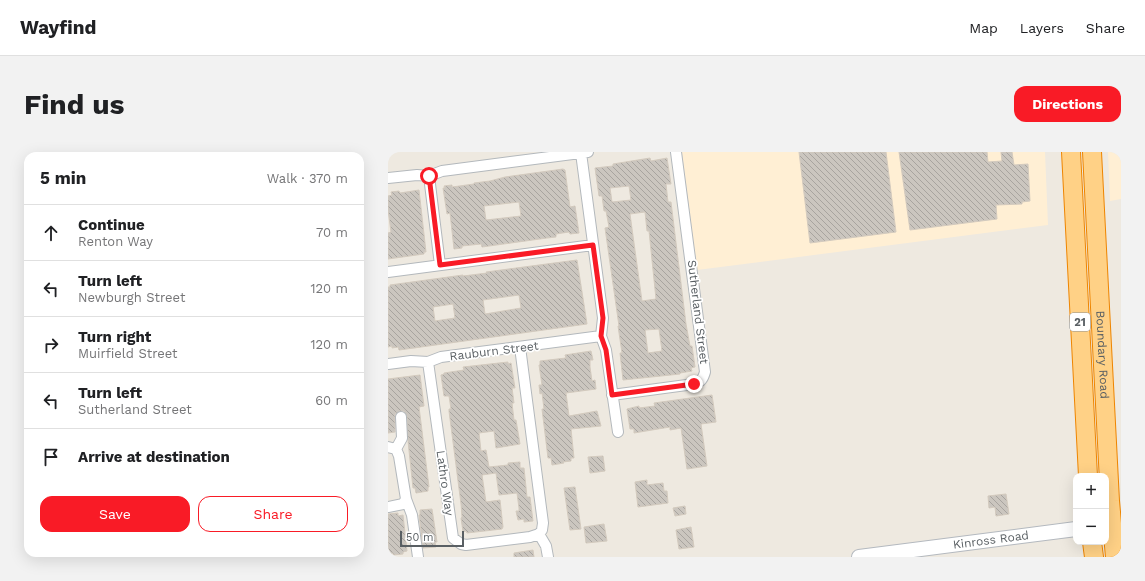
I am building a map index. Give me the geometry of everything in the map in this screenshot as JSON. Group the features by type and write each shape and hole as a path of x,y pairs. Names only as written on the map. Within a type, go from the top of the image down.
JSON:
{"highway":[{"name":"Boundary Road","path":"1071,152 1088,473"},
{"name":"Boundary Road","path":"1092,152 1108,509"},
{"name":"Boundary Road","path":"1109,525 1115,557"},
{"path":"1092,545 1094,557"}],"street":[{"name":"Sutherland Street","path":"612,395 694,384 704,378 705,372 676,152"},
{"path":"388,178 417,175 429,176 442,171 584,153 593,245 603,318 601,336 606,350 618,432"},
{"path":"429,176 440,265"},
{"path":"388,272 593,245"},
{"name":"Rauburn Street","path":"388,364 412,361 428,362 441,358 601,336"},
{"path":"520,347 543,523 542,530 539,534 546,546 548,557"},
{"name":"Lathro Way","path":"428,362 453,538 461,544 466,544 530,537 539,534"},
{"path":"401,417 402,438 392,448 399,456 406,499 412,515 418,557"},
{"path":"388,507 403,504 406,499"},
{"name":"Kinross Road","path":"858,557 1073,528"}],"shaded area":[{"path":"682,152 1045,152 1048,225 697,270"},
{"path":"1108,152 1121,152 1121,199 1110,201"}],"building":[{"path":"799,152 886,152 896,232 810,243"},
{"path":"899,152 987,152 988,162 1002,161 1001,152 1012,152 1014,165 1028,164 1030,201 1022,202 1022,204 996,205 997,219 910,230"},
{"path":"650,158 651,161 667,158 671,184 666,184 668,202 671,202 686,324 690,346 692,346 695,367 691,368 692,371 680,374 623,380 619,326 605,228 609,227 606,211 604,211 602,196 599,196 595,168 613,166 613,164","holes":["629,186 631,200 612,202 610,188","645,212 647,231 649,231 656,299 642,301 630,214","659,329 662,351 648,353 645,330"]},
{"path":"563,169 565,170 570,207 575,206 579,233 570,234 569,232 556,234 556,237 482,247 481,244 462,246 462,248 454,249 450,213 447,214 443,188 445,188 444,186 452,185 452,187 474,184 505,177","holes":["519,202 521,216 486,220 484,206"]},
{"path":"419,190 426,252 424,252 424,254 388,259 388,233 391,232 388,196 392,195 391,192 399,191 400,193"},
{"path":"577,260 587,324 399,350 398,347 388,347 388,287 390,287 390,285 487,273 486,272","holes":["519,295 521,308 485,314 483,300","453,304 455,318 435,321 433,307"]},
{"path":"591,351 593,360 590,360 590,367 592,381 595,380 596,389 566,393 569,416 597,411 601,426 571,429 574,458 571,458 571,461 552,465 551,458 548,458 542,409 544,409 542,393 540,394 539,385 542,385 539,365 540,361 566,358 565,355"},
{"path":"508,362 508,364 511,363 515,388 512,388 514,403 512,403 514,420 516,420 520,444 496,448 494,431 479,433 481,451 486,450 489,467 520,462 520,468 524,468 527,497 530,497 533,521 524,522 524,519 518,520 516,511 519,511 517,493 499,495 496,473 482,475 486,502 500,500 503,527 502,529 467,533 466,531 463,532 461,504 449,411 449,409 451,409 449,396 444,396 441,375 444,373 464,370 463,367"},
{"path":"420,375 424,406 419,407 429,487 428,491 416,493 415,488 413,488 407,417 404,411 400,411 395,414 395,432 388,433 388,379"},
{"path":"712,395 716,422 701,424 707,466 687,469 681,428 670,430 670,427 634,433 634,429 630,429 627,409 639,406 639,408 655,406 654,403"},
{"path":"603,456 605,471 590,473 588,457"},
{"path":"647,480 647,485 663,483 664,491 667,491 668,503 638,507 635,482"},
{"path":"575,487 581,529 570,530 564,488"},
{"path":"1006,494 1009,514 996,516 995,507 989,508 988,496"},
{"path":"685,506 686,514 675,516 673,508"},
{"path":"432,509 437,542 435,542 436,547 423,548 419,515 420,510"},
{"path":"398,513 398,516 403,515 407,551 403,552 403,554 393,555 393,553 388,554 388,514"},
{"path":"604,524 607,541 586,543 584,527"},
{"path":"691,527 694,547 679,549 676,530"},
{"path":"533,550 534,557 514,557 514,553"}],"route":[{"path":"429,176 440,265 593,245 603,318 601,336 606,350 612,395 694,384"}]}
